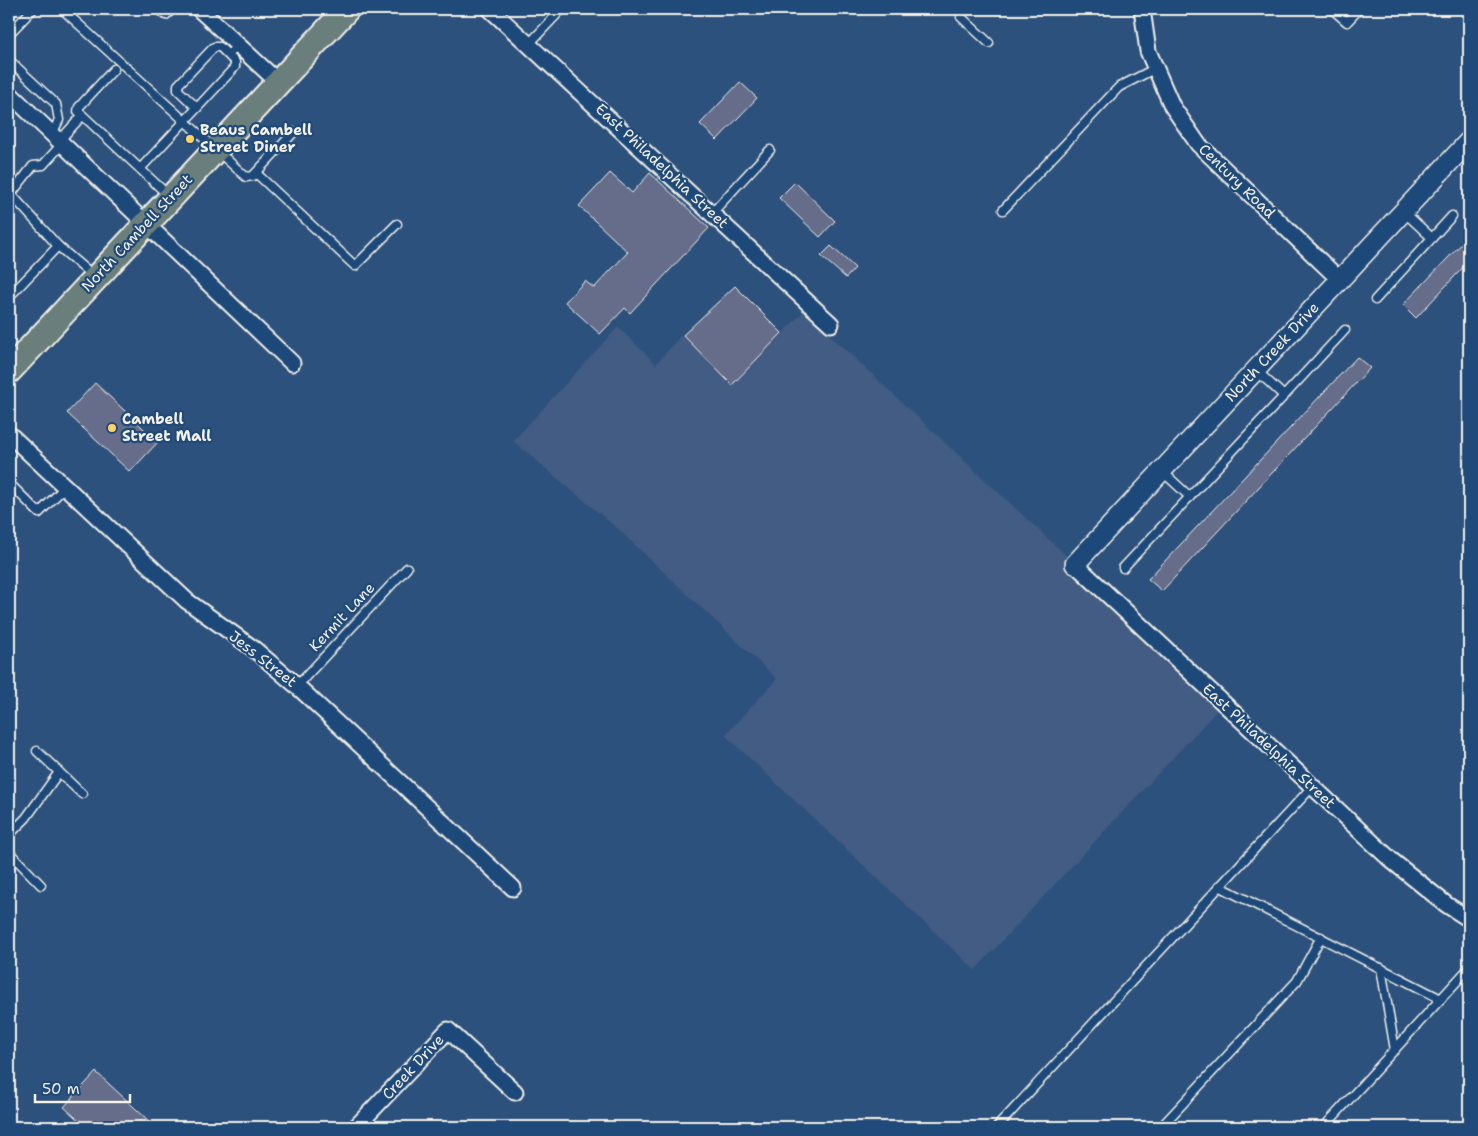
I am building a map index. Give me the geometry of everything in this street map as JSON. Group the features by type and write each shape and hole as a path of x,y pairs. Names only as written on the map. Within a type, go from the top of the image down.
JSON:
{"main road":[{"name":"North Cambell Street","path":"9,371 343,10"}],"street":[{"path":"199,9 233,50 278,82"},
{"name":"East Philadelphia Street","path":"490,9 832,324"},
{"name":"Century Road","path":"1142,9 1148,51 1172,106 1198,144 1340,280"},
{"path":"9,93 292,363"},
{"name":"North Creek Drive","path":"1075,564 1469,140"},
{"name":"Jess Street","path":"9,434 187,601 254,649 297,686 513,888"},
{"name":"East Philadelphia Street","path":"1075,564 1391,860 1447,905 1469,919"},
{"name":"Creek Drive","path":"356,1127 448,1030 515,1092"}],"lane":[{"path":"10,32 32,9"},
{"path":"62,9 243,175 250,177 256,173 294,132"},
{"path":"158,9 166,15 173,9"},
{"path":"530,44 562,9"},
{"path":"1332,9 1347,22 1359,9"},
{"path":"962,17 989,43"},
{"path":"140,169 184,122 197,108 235,67 233,50 220,47 214,48 178,85 178,90 197,108"},
{"path":"9,60 56,104 58,140"},
{"path":"1003,210 1119,87 1156,68"},
{"path":"114,69 78,111 170,197"},
{"path":"82,116 58,140 43,165 33,166 11,194 58,246 94,278"},
{"path":"712,213 770,150"},
{"path":"256,173 355,266 397,224"},
{"path":"1403,211 1432,238"},
{"path":"1375,300 1452,216"},
{"path":"9,296 58,246"},
{"path":"1123,568 1345,330"},
{"path":"1256,370 1284,396"},
{"path":"1162,471 1190,497"},
{"path":"9,483 39,513 65,487"},
{"name":"Kermit Lane","path":"297,686 407,568"},
{"path":"37,751 82,794"},
{"path":"9,835 26,818 59,772"},
{"path":"998,1127 1312,787"},
{"path":"9,852 41,885"},
{"path":"1219,886 1441,999"},
{"path":"1161,1127 1297,981 1321,937"},
{"path":"1380,968 1395,1050"},
{"path":"1324,1127 1469,968"}],"shaded area":[{"path":"804,311 1224,703 975,970 725,735 777,679 618,529 513,441 618,327 656,364 682,334 732,385"}],"building":[{"path":"740,82 757,98 717,140 700,124"},
{"path":"610,173 632,193 650,173 709,228 630,313 625,308 600,334 565,302 585,281 594,288 628,252 579,206"},
{"path":"795,182 835,221 820,237 779,198"},
{"path":"1469,236 1469,261 1416,318 1403,305"},
{"path":"831,246 855,268 846,278 821,256"},
{"path":"735,286 782,333 732,385 683,335"},
{"path":"1357,357 1370,368 1162,591 1148,579"},
{"name":"Cambell Street Mall","path":"95,383 158,442 130,472 67,413"},
{"path":"96,1072 149,1121 143,1127 86,1127 64,1107"}],"place":[{"name":"Beaus Cambell Street Diner","path":"190,139"},
{"name":"Cambell Street Mall","path":"112,428"}]}
